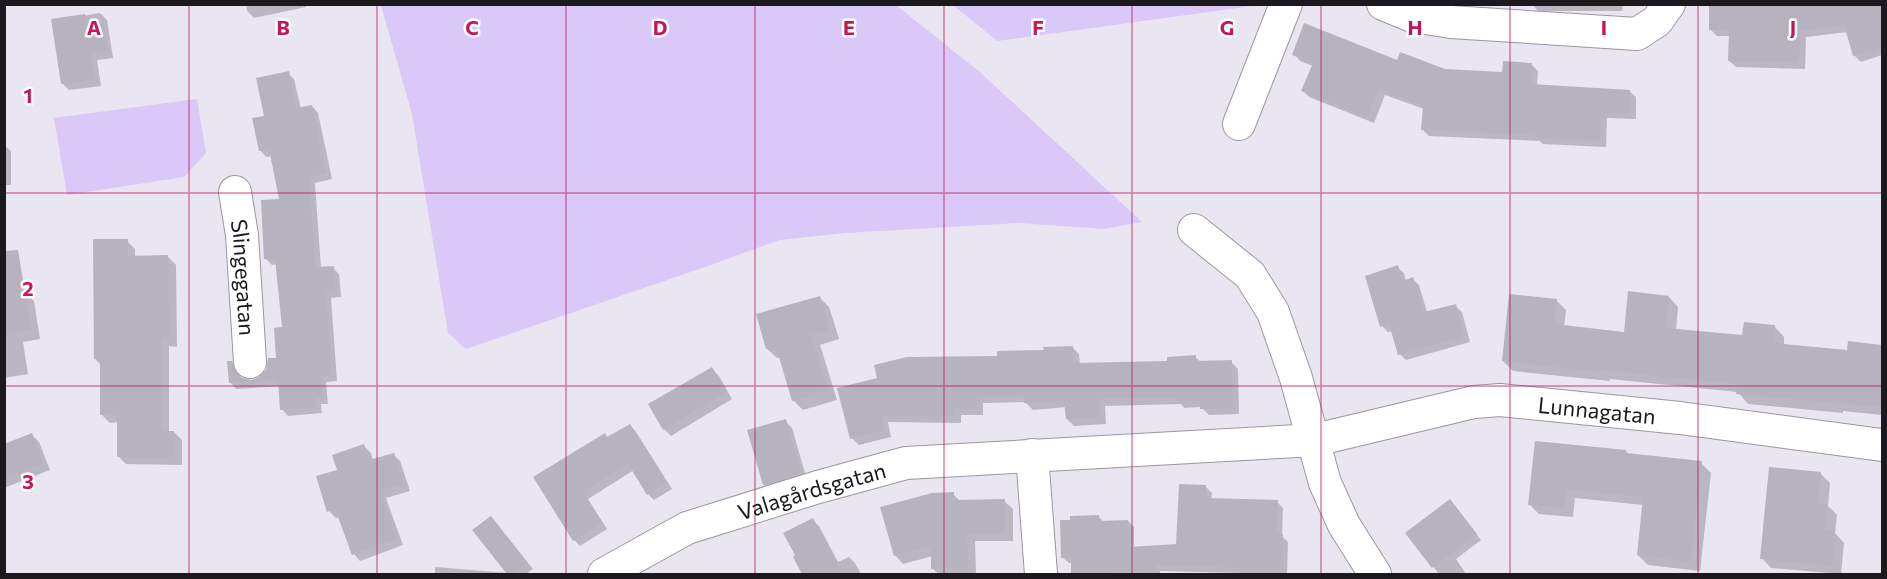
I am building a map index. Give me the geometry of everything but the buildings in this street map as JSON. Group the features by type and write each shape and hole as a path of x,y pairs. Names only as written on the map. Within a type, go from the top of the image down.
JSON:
{"street":[{"path":"1239,124 1286,4"},
{"path":"1383,4 1412,16 1451,22 1637,34 1657,21 1669,4"},
{"name":"Slingegatan","path":"235,192 242,235 250,362"},
{"path":"1194,230 1250,274 1273,312 1315,440 1325,483 1344,525 1375,574"},
{"name":"Lunnagatan","path":"1315,440 1474,402 1500,400 1680,418 1882,446"},
{"name":"Valagårdsgatan","path":"604,574 687,528 906,463 1315,440"},
{"path":"1032,455 1041,574"}],"shaded area":[{"path":"381,5 896,5 981,73 1142,222 1104,229 1019,223 845,233 779,240 466,349 448,333 412,114"},
{"path":"953,5 1259,5 997,41"},
{"path":"197,99 206,153 184,177 67,195 54,118"}]}
